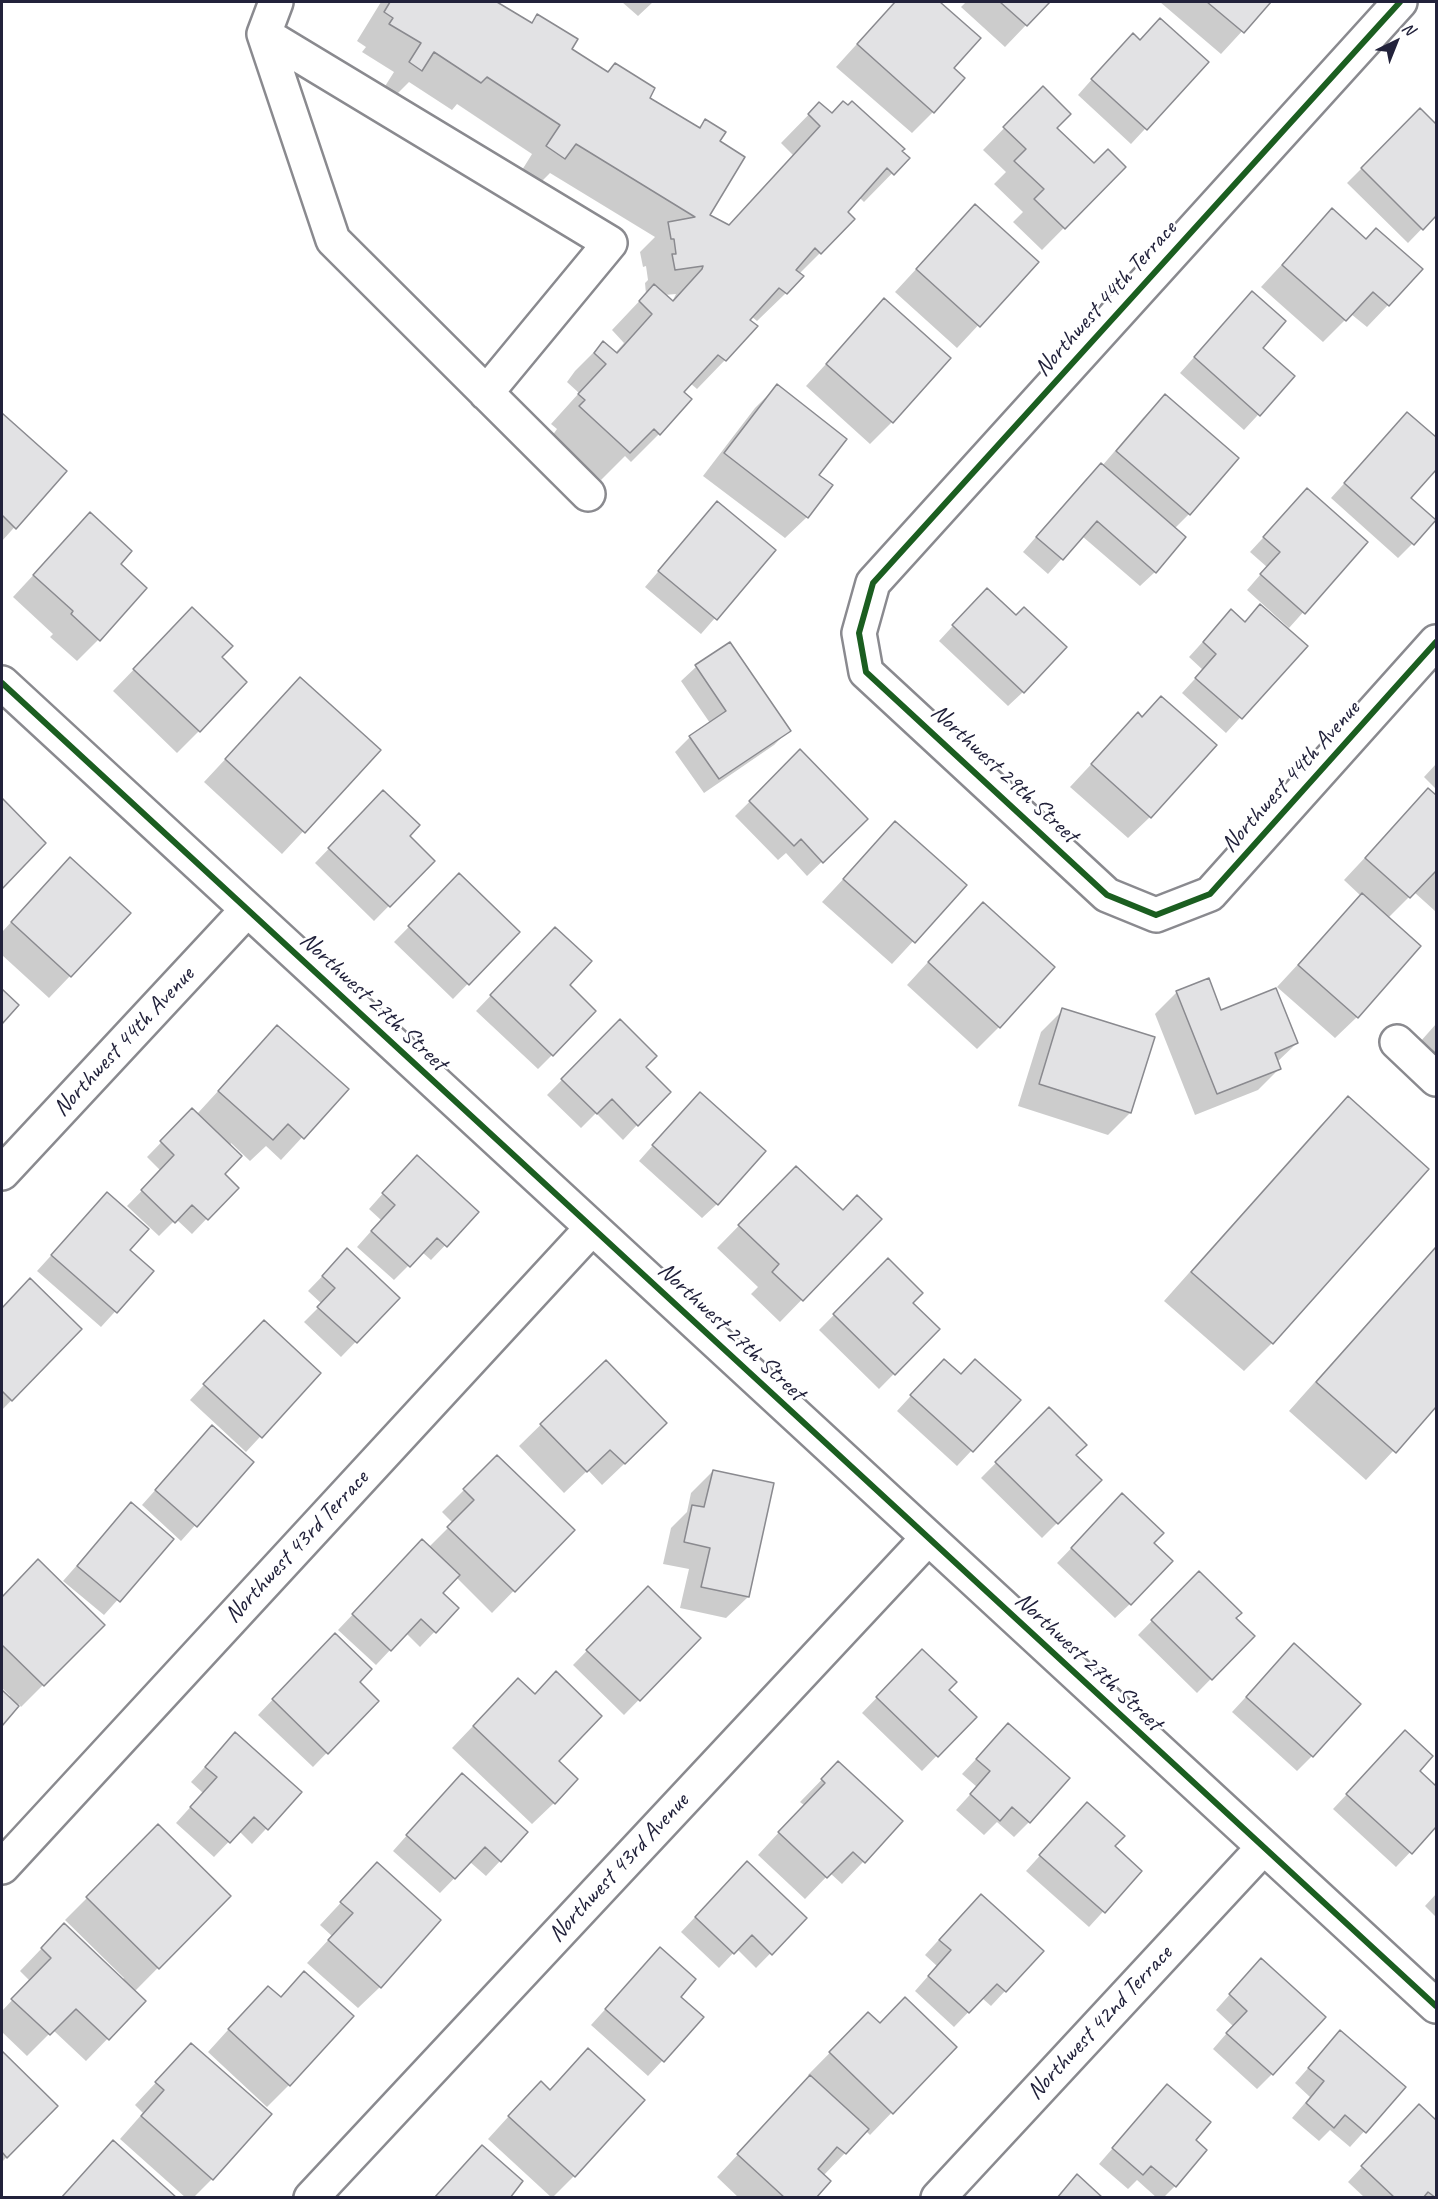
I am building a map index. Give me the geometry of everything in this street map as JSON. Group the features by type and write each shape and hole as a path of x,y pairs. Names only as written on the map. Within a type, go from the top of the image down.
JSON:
{"street":[{"path":"276,2 264,34 333,240 588,494"},
{"name":"Northwest 44th Terrace","path":"859,633 873,583 1400,2"},
{"path":"264,34 610,243 486,393"},
{"name":"Northwest 29th Street","path":"859,633 866,672 1107,895 1156,915"},
{"name":"Northwest 44th Avenue","path":"1156,915 1210,894 1437,642"},
{"name":"Northwest 27th Street","path":"2,683 1437,2006"},
{"name":"Northwest 44th Avenue","path":"2,1173 247,910"},
{"path":"1397,1042 1437,1079"},
{"name":"Northwest 43rd Terrace","path":"2,1867 592,1228"},
{"name":"Northwest 43rd Avenue","path":"311,2198 928,1538"},
{"name":"Northwest 42nd Terrace","path":"938,2198 1263,1848"}],"building":[{"path":"390,2 497,2 532,23 537,14 578,39 572,49 608,72 615,63 655,88 650,98 700,128 705,119 726,132 720,141 745,157 710,215 729,225 820,126 808,114 819,102 832,113 843,101 848,105 852,101 905,149 902,151 910,158 894,175 887,168 848,212 855,219 821,254 815,248 796,270 804,276 787,294 779,288 750,320 758,326 726,361 718,355 684,392 692,399 660,435 654,429 630,453 579,406 585,400 578,394 606,364 594,353 603,341 617,353 652,314 639,301 654,284 673,301 702,269 703,266 675,270 672,254 676,254 668,222 695,217 576,144 565,159 546,146 560,125 487,77 481,83 434,52 422,71 409,62 421,43 389,24 393,18 384,12"},
{"path":"895,2 940,2 981,38 954,68 965,78 934,113 857,44"},
{"path":"1000,2 1050,2 1027,26"},
{"path":"1207,2 1271,2 1244,33"},
{"path":"1160,18 1209,62 1147,130 1091,79 1133,33 1140,40"},
{"path":"1043,86 1071,114 1057,128 1094,163 1108,149 1126,167 1065,229 1034,199 1044,189 1014,161 1026,149 1003,127"},
{"path":"1420,108 1436,124 1436,216 1423,230 1361,168"},
{"path":"975,204 1039,262 980,327 916,269"},
{"path":"1332,208 1366,239 1376,228 1423,269 1389,306 1373,292 1346,321 1282,265"},
{"path":"1252,291 1286,321 1263,348 1295,376 1260,416 1194,357"},
{"path":"884,298 951,358 893,423 826,364"},
{"path":"777,384 847,439 819,475 833,485 808,518 724,453"},
{"path":"1165,394 1239,458 1190,515 1116,451"},
{"path":"1407,412 1436,437 1436,470 1411,498 1436,520 1414,545 1344,483"},
{"path":"2,413 67,471 16,529 2,515"},
{"path":"1101,463 1186,537 1156,573 1097,521 1063,560 1036,537"},
{"path":"1307,488 1368,542 1305,614 1260,574 1280,552 1263,537"},
{"path":"717,501 776,550 717,620 658,571"},
{"path":"90,512 132,551 121,564 147,588 100,641 71,614 73,611 33,575"},
{"path":"987,588 1016,615 1024,607 1067,647 1024,693 952,625"},
{"path":"1260,604 1308,646 1242,719 1195,678 1216,654 1203,642 1231,609 1245,622"},
{"path":"192,607 233,646 222,657 247,682 200,732 133,669"},
{"path":"730,642 791,731 719,779 689,736 726,711 695,665"},
{"path":"300,677 381,750 305,833 225,759"},
{"path":"1161,696 1217,745 1151,818 1091,764 1138,712 1142,717"},
{"path":"800,749 868,819 823,863 801,839 794,846 749,801"},
{"path":"1428,788 1436,795 1436,871 1410,898 1365,858"},
{"path":"383,790 420,825 410,836 435,861 390,907 328,848"},
{"path":"2,798 46,843 2,889"},
{"path":"895,821 967,885 915,943 843,879"},
{"path":"70,857 131,913 71,977 11,922"},
{"path":"459,873 520,932 469,985 408,926"},
{"path":"1362,893 1421,946 1358,1018 1298,965"},
{"path":"983,902 1055,967 1000,1028 928,962"},
{"path":"555,927 592,961 570,985 596,1011 553,1056 490,995"},
{"path":"1209,978 1221,1010 1276,988 1298,1043 1275,1053 1281,1069 1217,1094 1176,991"},
{"path":"2,989 19,1005 2,1024"},
{"path":"1062,1008 1155,1037 1131,1113 1039,1084"},
{"path":"620,1019 657,1056 646,1067 671,1092 638,1126 612,1099 597,1114 561,1079"},
{"path":"277,1025 349,1089 304,1139 288,1124 273,1140 218,1091"},
{"path":"700,1092 766,1151 718,1205 652,1145"},
{"path":"1348,1096 1429,1169 1273,1344 1191,1272"},
{"path":"192,1108 242,1156 225,1174 239,1188 208,1220 192,1205 175,1223 141,1190 174,1155 160,1141"},
{"path":"417,1155 479,1212 447,1247 437,1238 410,1267 371,1231 395,1205 382,1193"},
{"path":"796,1166 843,1210 857,1195 882,1219 803,1301 772,1272 779,1264 738,1225"},
{"path":"107,1192 149,1229 130,1250 154,1271 117,1313 51,1255"},
{"path":"1436,1247 1436,1407 1396,1453 1316,1382"},
{"path":"347,1248 400,1298 357,1343 317,1307 335,1288 322,1276"},
{"path":"888,1258 923,1293 913,1303 940,1329 895,1375 833,1314"},
{"path":"30,1278 82,1329 12,1401 2,1391 2,1308"},
{"path":"264,1320 321,1373 262,1438 203,1384"},
{"path":"944,1359 961,1374 975,1359 1021,1400 973,1452 910,1395"},
{"path":"606,1360 667,1423 625,1464 610,1450 587,1472 540,1424"},
{"path":"1049,1407 1087,1445 1076,1455 1102,1480 1058,1524 995,1462"},
{"path":"212,1425 254,1462 197,1527 155,1490"},
{"path":"497,1455 575,1530 515,1592 447,1527 474,1500 463,1489"},
{"path":"713,1470 774,1483 749,1597 701,1587 710,1548 684,1542 692,1505 704,1507"},
{"path":"1122,1493 1164,1533 1154,1543 1173,1561 1131,1605 1071,1548"},
{"path":"131,1502 174,1539 120,1602 77,1566"},
{"path":"422,1539 460,1575 443,1593 459,1608 436,1633 421,1619 391,1651 352,1614"},
{"path":"38,1559 105,1625 44,1686 2,1645 2,1597"},
{"path":"1199,1571 1242,1613 1236,1618 1255,1636 1212,1680 1151,1620"},
{"path":"648,1586 701,1638 640,1701 586,1650"},
{"path":"335,1633 372,1669 360,1682 379,1701 328,1754 272,1699"},
{"path":"1294,1643 1361,1704 1313,1757 1246,1697"},
{"path":"922,1649 957,1682 949,1690 977,1717 938,1757 876,1697"},
{"path":"556,1671 602,1716 559,1761 578,1779 555,1804 473,1726 518,1678 535,1694"},
{"path":"2,1690 19,1706 2,1726"},
{"path":"1008,1723 1070,1778 1030,1823 1012,1807 1000,1821 970,1794 990,1771 976,1759"},
{"path":"1405,1730 1433,1756 1420,1771 1436,1786 1436,1827 1412,1854 1346,1794"},
{"path":"235,1732 302,1792 268,1830 254,1817 230,1843 190,1807 217,1777 205,1767"},
{"path":"838,1761 903,1821 865,1863 853,1852 827,1878 778,1832 825,1783 821,1779"},
{"path":"462,1773 528,1832 501,1862 485,1847 455,1879 406,1835"},
{"path":"1087,1802 1125,1836 1115,1846 1142,1871 1105,1913 1039,1855"},
{"path":"158,1824 231,1896 159,1969 86,1897"},
{"path":"747,1861 807,1918 772,1955 752,1935 734,1954 695,1917"},
{"path":"377,1862 441,1920 381,1988 328,1940 353,1913 340,1902"},
{"path":"981,1894 1044,1951 1006,1992 997,1984 969,2013 928,1976 951,1950 939,1940"},
{"path":"64,1923 146,2001 109,2040 76,2009 50,2035 11,1999 51,1958 41,1948"},
{"path":"660,1947 696,1979 681,1997 704,2017 664,2062 605,2009"},
{"path":"1261,1958 1326,2017 1273,2075 1226,2033 1247,2011 1229,1994"},
{"path":"304,1971 354,2016 290,2086 228,2029 268,1986 281,1997"},
{"path":"905,1997 957,2047 893,2114 829,2052 868,2012 880,2023"},
{"path":"1340,2030 1406,2087 1366,2133 1345,2115 1334,2128 1306,2103 1324,2081 1308,2068"},
{"path":"191,2043 272,2114 213,2180 141,2116 164,2090 155,2082"},
{"path":"588,2048 645,2100 575,2177 508,2116 541,2081 550,2090"},
{"path":"2,2051 58,2106 7,2158 2,2152"},
{"path":"810,2075 869,2129 846,2154 837,2147 818,2169 831,2181 816,2198 785,2198 737,2154"},
{"path":"1167,2084 1211,2122 1196,2140 1207,2150 1176,2187 1151,2166 1143,2175 1112,2148"},
{"path":"1419,2104 1436,2120 1436,2198 1428,2192 1423,2198 1395,2198 1361,2166"},
{"path":"113,2140 177,2198 61,2198"},
{"path":"482,2145 523,2181 510,2198 434,2198"},
{"path":"1077,2174 1103,2198 1057,2198"}],"cycle path":[{"path":"1400,2 873,583 859,633 866,672 1107,895 1156,915 1210,894 1436,642"},
{"path":"2,683 1436,2006"}]}
